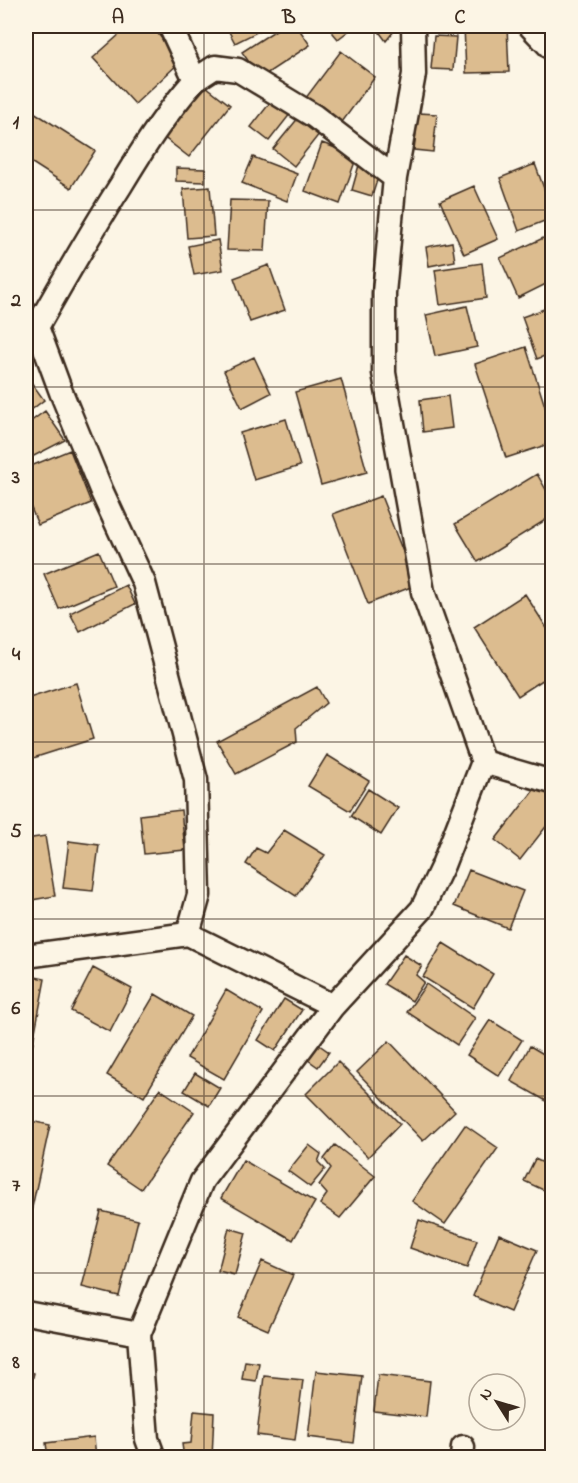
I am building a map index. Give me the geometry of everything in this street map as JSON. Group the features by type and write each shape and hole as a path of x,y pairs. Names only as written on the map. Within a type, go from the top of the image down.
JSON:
{"street":[{"path":"170,26 195,80"},
{"path":"154,1458 147,1439 139,1334 202,1181 333,1006 422,909 443,865 483,762 423,592 384,373 384,293 396,178 414,74 413,26"},
{"path":"530,26 552,49"},
{"path":"188,934 199,895 196,780 144,583 60,392 37,327 88,236 153,133 195,80 214,67 238,70 314,116 396,178"},
{"path":"483,762 552,782"},
{"path":"26,956 188,934 333,1006"},
{"path":"26,1314 139,1334"}],"building":[{"path":"129,26 152,26 180,62 135,104 93,58"},
{"path":"226,26 269,26 235,43"},
{"path":"282,26 297,26 310,45 260,78 242,52"},
{"path":"327,26 355,26 338,39"},
{"path":"375,26 398,26 386,41"},
{"path":"437,26 455,26 455,32 436,31"},
{"path":"464,26 507,26 509,72 466,73"},
{"path":"434,36 456,37 453,70 431,69"},
{"path":"341,51 375,77 337,129 302,103"},
{"path":"202,83 230,105 189,157 162,136"},
{"path":"273,99 291,113 269,141 251,127"},
{"path":"26,107 95,151 71,188 26,159"},
{"path":"418,113 437,114 433,152 414,150"},
{"path":"299,117 320,133 294,166 273,149"},
{"path":"322,143 357,156 340,204 305,191"},
{"path":"253,157 297,174 287,201 242,183"},
{"path":"535,164 552,210 552,218 519,231 500,178"},
{"path":"359,165 380,171 372,196 352,190"},
{"path":"176,168 205,169 205,182 176,181"},
{"path":"474,186 498,239 464,254 440,201"},
{"path":"210,187 214,236 187,238 183,189"},
{"path":"230,200 268,201 265,251 227,250"},
{"path":"552,234 552,281 518,298 500,258"},
{"path":"218,240 223,270 194,275 188,246"},
{"path":"452,242 455,261 429,266 426,247"},
{"path":"482,263 486,298 440,305 435,270"},
{"path":"269,265 285,310 250,322 234,278"},
{"path":"467,306 477,347 435,356 426,315"},
{"path":"552,306 552,353 537,359 522,317"},
{"path":"526,347 552,428 552,443 506,458 475,364"},
{"path":"254,357 271,393 242,408 224,371"},
{"path":"26,375 44,400 26,414"},
{"path":"341,379 367,472 321,485 295,392"},
{"path":"448,396 452,428 423,432 420,400"},
{"path":"45,411 65,440 26,460 26,425"},
{"path":"286,419 300,466 254,480 240,433"},
{"path":"70,450 91,503 38,525 26,496 26,468"},
{"path":"537,474 552,500 552,516 478,562 455,524"},
{"path":"381,496 416,585 368,604 333,514"},
{"path":"99,551 114,586 59,609 44,574"},
{"path":"126,585 135,604 80,632 70,613"},
{"path":"525,594 552,636 552,674 518,696 474,627"},
{"path":"76,683 93,739 27,760 26,699"},
{"path":"317,687 326,703 296,728 297,742 236,774 217,741"},
{"path":"327,755 369,781 350,811 308,786"},
{"path":"537,786 552,798 552,819 520,860 495,840"},
{"path":"368,789 398,808 381,835 351,816"},
{"path":"181,810 185,850 144,854 140,815"},
{"path":"284,830 325,855 296,896 246,864 256,848 266,853"},
{"path":"45,836 55,896 26,901 26,839"},
{"path":"69,841 99,845 93,891 63,888"},
{"path":"469,870 523,891 508,928 454,906"},
{"path":"443,943 493,974 473,1008 423,977"},
{"path":"404,955 422,966 416,975 424,982 412,1001 384,984"},
{"path":"93,968 132,989 110,1032 71,1011"},
{"path":"26,975 45,979 30,1058 26,1057"},
{"path":"426,984 475,1018 457,1045 407,1012"},
{"path":"226,990 263,1012 224,1079 187,1058"},
{"path":"155,994 192,1016 144,1097 107,1075"},
{"path":"284,999 302,1010 275,1051 258,1040"},
{"path":"490,1020 522,1040 499,1076 467,1055"},
{"path":"389,1041 455,1111 423,1141 357,1072"},
{"path":"315,1042 329,1052 318,1067 304,1057"},
{"path":"530,1046 552,1059 552,1094 548,1102 511,1081"},
{"path":"338,1062 400,1124 368,1157 306,1094"},
{"path":"195,1073 220,1088 209,1106 184,1091"},
{"path":"160,1089 194,1112 141,1189 107,1166"},
{"path":"26,1120 50,1125 31,1212 26,1211"},
{"path":"465,1125 498,1148 445,1224 412,1201"},
{"path":"309,1145 321,1154 318,1162 325,1169 310,1187 288,1171"},
{"path":"335,1145 375,1176 340,1218 320,1204 327,1194 319,1185 331,1168 324,1159"},
{"path":"535,1159 552,1167 552,1194 524,1181"},
{"path":"243,1160 315,1202 293,1240 221,1198"},
{"path":"101,1211 138,1220 119,1296 82,1287"},
{"path":"419,1220 477,1240 467,1268 410,1248"},
{"path":"229,1228 246,1233 235,1275 218,1271"},
{"path":"499,1234 537,1250 510,1312 473,1296"},
{"path":"262,1261 293,1275 268,1330 238,1317"},
{"path":"245,1361 259,1363 256,1381 242,1379"},
{"path":"26,1371 34,1373 26,1403"},
{"path":"316,1371 362,1376 354,1443 308,1437"},
{"path":"378,1375 430,1381 426,1417 374,1411"},
{"path":"264,1376 303,1380 295,1440 257,1435"},
{"path":"194,1411 214,1413 212,1458 184,1458 182,1444 191,1443"},
{"path":"94,1437 96,1458 48,1458 46,1443"}]}
